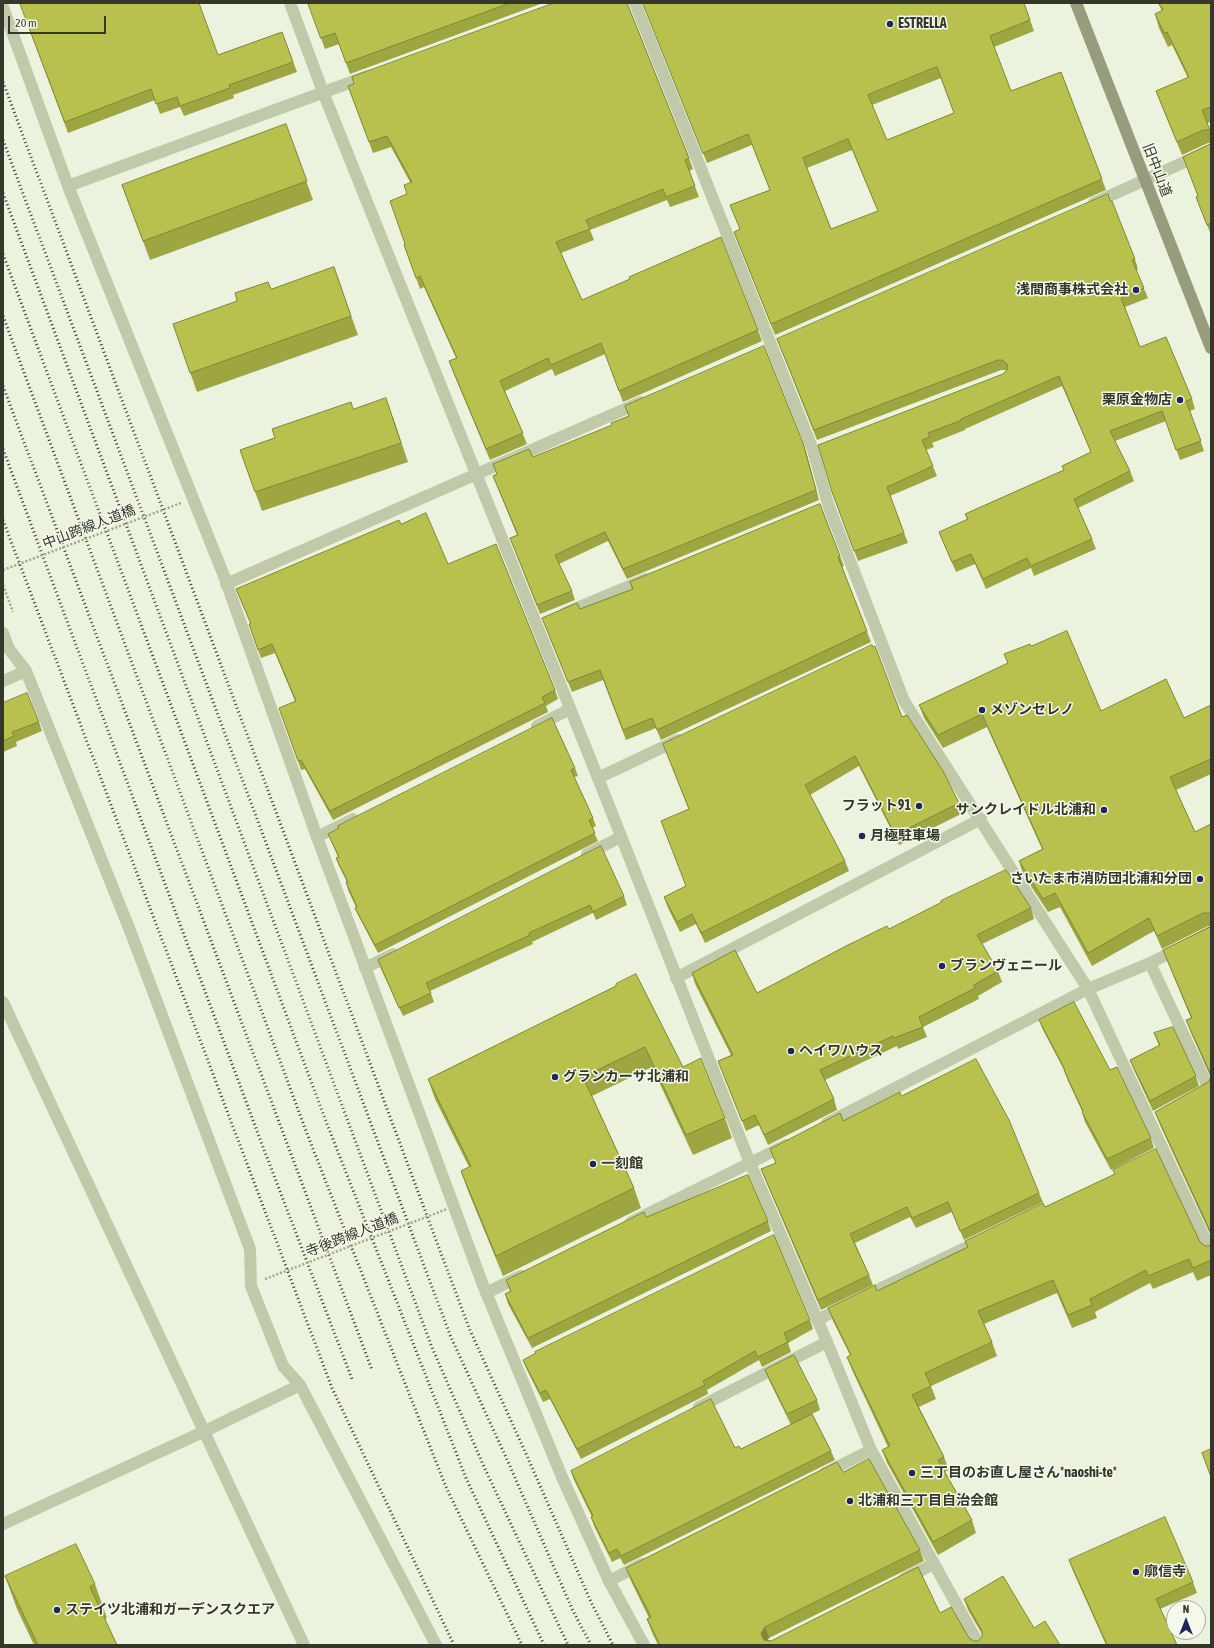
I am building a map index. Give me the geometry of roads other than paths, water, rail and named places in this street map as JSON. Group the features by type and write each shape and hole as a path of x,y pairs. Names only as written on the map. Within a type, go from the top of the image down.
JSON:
{"main road":[{"name":"旧中山道","path":"1076,3 1211,348"}],"street":[{"path":"290,3 323,92 598,778 750,1163 777,1236 827,1342 871,1450 979,1645"},
{"path":"635,3 775,342 813,450 824,506 883,644 904,701 981,819 1088,989 1154,1120 1161,1154 1211,1252"},
{"path":"3,7 68,186 226,584 365,968 486,1293 519,1363 610,1581 644,1645"},
{"path":"68,186 382,70"},
{"path":"1082,208 1145,181 1211,150"},
{"path":"757,350 775,342"},
{"path":"226,584 649,398"},
{"path":"813,450 828,445"},
{"path":"536,624 660,573"},
{"path":"3,633 9,649 26,671 131,933 250,1249 251,1286 283,1366 300,1385 436,1645"},
{"path":"869,650 883,644"},
{"path":"3,680 26,671"},
{"path":"528,731 570,709"},
{"path":"598,778 690,734"},
{"path":"317,837 366,812"},
{"path":"676,978 981,819"},
{"path":"578,859 621,837"},
{"path":"813,1131 1088,989 1191,943"},
{"path":"365,968 401,950"},
{"path":"1150,962 1209,1089 1190,1100"},
{"path":"3,1002 304,1645"},
{"path":"621,1226 799,1138"},
{"path":"817,1320 994,1234"},
{"path":"486,1293 529,1272"},
{"path":"688,1413 827,1342"},
{"path":"3,1524 300,1385"},
{"path":"814,1478 871,1450"},
{"path":"610,1581 652,1560"},
{"path":"892,1585 934,1564"}],"railway":[{"path":"3,82 469,1328 591,1602 613,1645"},
{"path":"3,140 450,1335 509,1464 573,1611 591,1645"},
{"path":"3,193 431,1345 485,1469 568,1645"},
{"path":"3,254 327,1124 466,1478 544,1645"},
{"path":"3,316 306,1131 446,1487 522,1645"},
{"path":"3,386 372,1370"},
{"path":"3,449 263,1147 352,1379"},
{"path":"3,520 332,1388 454,1645"}],"place":[{"name":"ESTRELLA","path":"890,24"},
{"name":"浅間商事株式会社","path":"1136,290"},
{"name":"栗原金物店","path":"1180,400"},
{"name":"メゾンセレノ","path":"982,710"},
{"name":"フラット91","path":"919,806"},
{"name":"サンクレイドル北浦和","path":"1104,810"},
{"name":"月極駐車場","path":"862,836"},
{"name":"さいたま市消防団北浦和分団","path":"1200,879"},
{"name":"ブランヴェニール","path":"942,966"},
{"name":"ヘイワハウス","path":"791,1051"},
{"name":"グランカーサ北浦和","path":"555,1077"},
{"name":"一刻館","path":"593,1164"},
{"name":"三丁目のお直し屋さん*naoshi-te*","path":"912,1473"},
{"name":"北浦和三丁目自治会館","path":"850,1501"},
{"name":"廓信寺","path":"1136,1572"},
{"name":"ステイツ北浦和ガーデンスクエア","path":"57,1610"}]}
